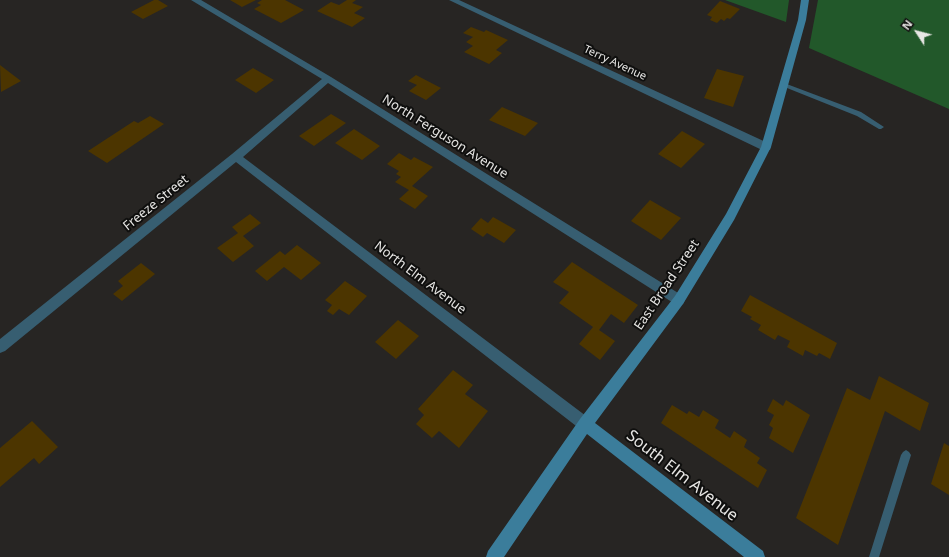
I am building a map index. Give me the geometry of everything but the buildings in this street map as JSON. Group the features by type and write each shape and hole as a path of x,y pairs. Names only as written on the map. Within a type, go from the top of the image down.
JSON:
{"street":[{"name":"North Ferguson Avenue","path":"195,0 328,79 679,300"},
{"name":"Terry Avenue","path":"453,0 766,147"},
{"name":"East Broad Street","path":"494,557 585,424 679,300 730,217 766,147 802,20 805,0"},
{"name":"Freeze Street","path":"0,347 236,157 328,79"},
{"name":"North Elm Avenue","path":"236,157 585,424"},
{"name":"South Elm Avenue","path":"585,424 757,557"}],"lane":[{"path":"784,85 859,114 882,127"},
{"path":"874,557 906,455"}],"green space":[{"path":"725,0 789,0 786,22"},
{"path":"818,0 949,0 949,109 809,48"}]}
